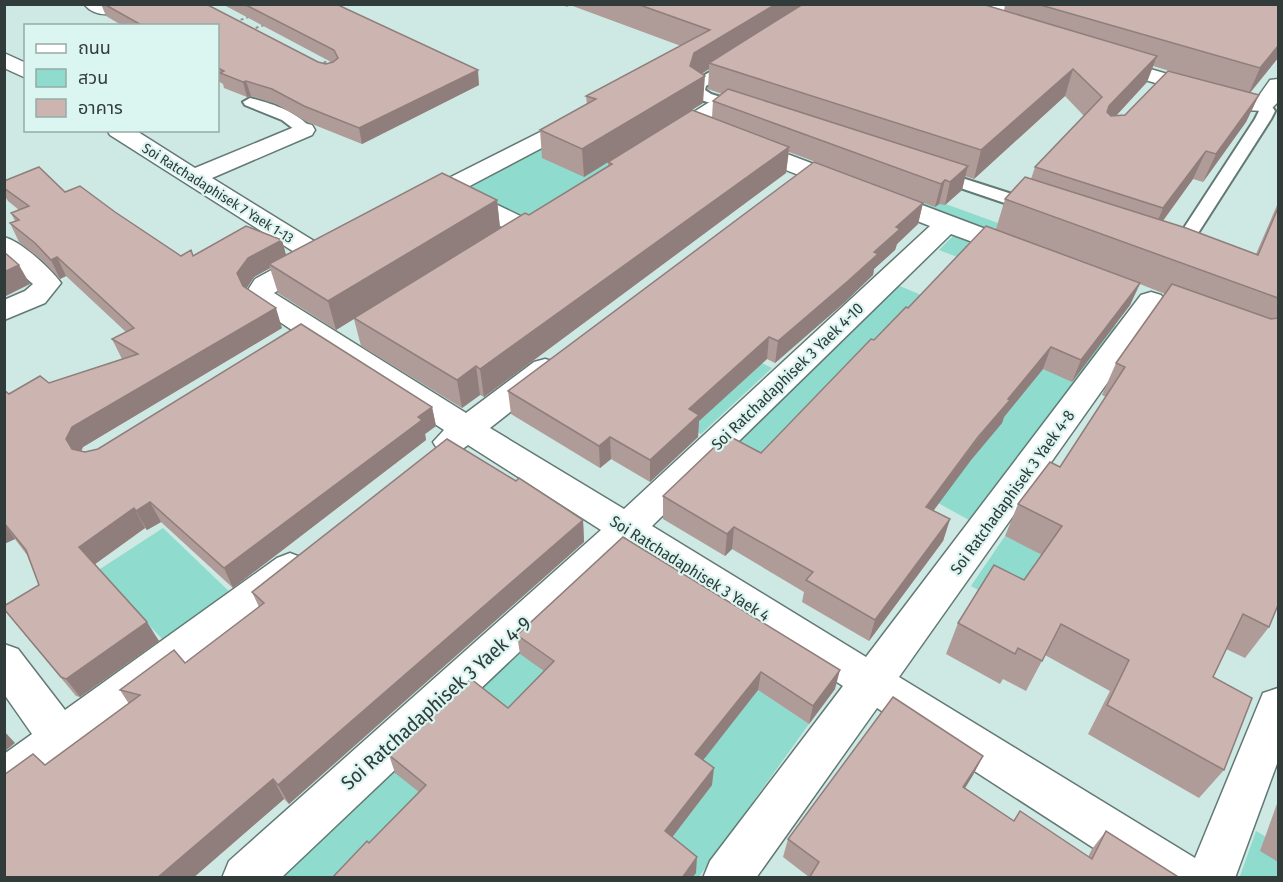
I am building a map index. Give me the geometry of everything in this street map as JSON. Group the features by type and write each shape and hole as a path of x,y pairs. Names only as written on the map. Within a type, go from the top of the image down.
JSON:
{"street":[{"path":"93,4 109,10 129,4"},
{"path":"1006,4 979,21 992,28 1024,38"},
{"path":"1088,56 1155,87 1245,102 1263,112 1278,85"},
{"path":"651,149 716,108"},
{"path":"403,210 568,125"},
{"path":"690,125 1044,261"},
{"path":"192,178 304,130"},
{"name":"Soi Ratchadaphisek 7 Yaek 1-13","path":"121,132 192,178 329,249"},
{"path":"779,192 807,171"},
{"path":"446,188 524,228"},
{"name":"Soi Ratchadaphisek 3 Yaek 4-10","path":"627,528 947,224"},
{"path":"4,245 47,283 44,291 34,298 4,311"},
{"name":"Soi Ratchadaphisek 3 Yaek 4","path":"329,249 265,285 260,293 264,301 319,338 627,528 1184,878"},
{"name":"Soi Ratchadaphisek 3 Yaek 4-8","path":"727,878 873,682 1150,301"},
{"path":"420,466 570,350"},
{"name":"Soi Ratchadaphisek 3 Yaek 4-9","path":"246,878 627,528"},
{"path":"4,780 252,598 317,547"},
{"path":"4,661 60,738"},
{"path":"1211,878 1278,706"}],"lane":[{"path":"749,54 699,84 698,91 706,97 762,115"},
{"path":"250,102 295,120 303,126 304,130"},
{"path":"1151,246 1171,252 1187,237 1263,112"},
{"path":"918,168 1053,213"}],"path":[{"path":"235,22 254,15"},
{"path":"250,30 267,24"},
{"path":"317,65 340,56"}],"green space":[{"path":"579,123 640,147 524,219 462,188"},
{"path":"876,179 1012,228 1003,237 866,187"},
{"path":"954,235 988,248 973,263 939,250"},
{"path":"895,284 933,300 778,463 737,441"},
{"path":"1080,311 1117,326 969,520 929,498"},
{"path":"749,357 772,368 701,434 677,421"},
{"path":"163,528 236,598 169,646 97,571"},
{"path":"1005,536 1052,560 1020,613 971,586"},
{"path":"543,632 580,658 363,877 278,878"},
{"path":"758,690 809,724 699,877 643,878 706,756"},
{"path":"1256,831 1278,844 1278,877 1240,876"}],"building":[{"path":"104,4 206,4 326,64 338,58 334,50 244,4 336,4 478,70 359,128 304,106 272,89 243,82 220,73 224,71 219,68 219,24 139,24"},
{"path":"637,4 776,4 694,53 690,66 705,76 582,149 540,130 596,99 586,96 710,30"},
{"path":"803,4 982,4 1157,56 1109,106 1107,112 1111,116 1125,115 1168,71 1259,95 1216,154 1206,151 1163,208 1035,167 1102,97 1073,69 981,150 709,63"},
{"path":"1037,4 1278,4 1278,46 1260,68"},
{"path":"728,89 968,166 950,182 945,180 941,184 713,101"},
{"path":"692,110 789,147 480,369 476,366 457,380 354,318 525,213 529,215 612,164 608,162"},
{"path":"814,162 923,203 896,227 900,229 874,252 878,254 848,281 778,341 769,337 689,409 699,415 650,460 610,437 599,446 508,391"},
{"path":"39,167 65,192 80,186 181,256 191,250 193,256 246,226 282,240 248,258 237,273 243,286 276,308 72,427 66,439 72,449 85,452 98,449 301,324 432,407 418,417 422,420 224,568 150,502 136,511 134,508 79,547 147,622 66,679 61,677 4,609 4,606 39,585 26,550 4,523 4,390 9,394 40,376 49,383 138,354 112,339 134,328 57,257 51,260 35,243 10,223 19,220 11,213 29,206 4,188 4,181"},
{"path":"442,173 497,200 328,301 269,264"},
{"path":"1025,177 1186,228 1258,255 1278,208 1278,298 1005,199"},
{"path":"986,226 1140,283 1081,360 1051,347 978,437 926,507 950,519 875,620 806,580 813,572 734,527 727,534 663,496 727,435 761,453 871,339 874,340 906,307 908,308"},
{"path":"4,252 19,265 4,272"},
{"path":"1172,284 1271,319 1278,318 1278,605 1269,627 1243,614 1213,677 1252,698 1224,770 1107,705 1129,660 1061,624 1042,661 1018,648 1015,654 958,623 994,565 1024,580 1062,526 1018,504 1050,462 1060,467 1125,367 1116,363"},
{"path":"447,439 516,481 519,478 583,520 278,785 273,779 157,878 4,878 4,775 33,754 45,765 140,695 120,690 174,650 185,663 264,603 252,592"},
{"path":"623,537 840,670 813,706 761,672 695,754 714,768 665,831 697,857 682,878 332,878 426,785 389,755 471,679 508,708 554,661 517,635"},
{"path":"893,697 983,756 963,787 1014,821 1020,811 1092,859 1106,831 1180,878 809,878 819,862 788,839"}]}
